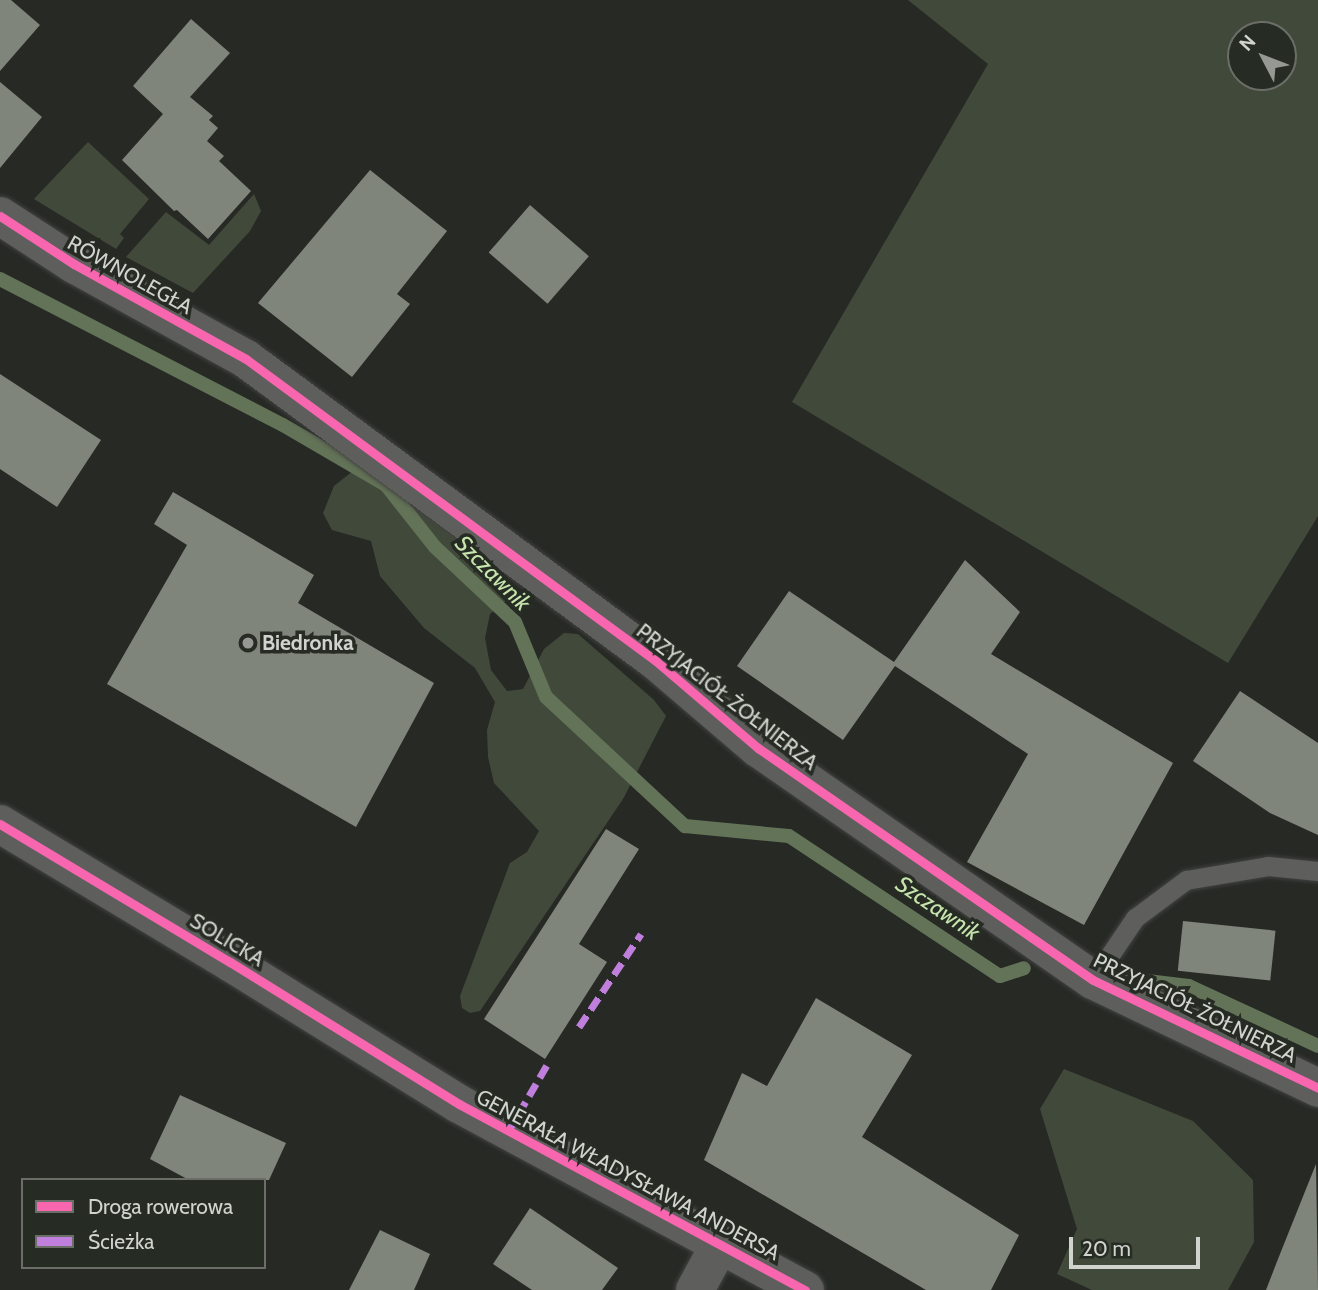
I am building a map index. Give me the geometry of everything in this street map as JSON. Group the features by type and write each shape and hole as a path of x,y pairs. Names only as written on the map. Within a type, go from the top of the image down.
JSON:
{"street":[{"name":"RÓWNOLEGŁA","path":"0,216 69,262 246,359"},
{"name":"PRZYJACIÓŁ ŻOŁNIERZA","path":"246,359 656,661 758,748 1093,979 1318,1088"},
{"name":"SOLICKA","path":"0,824 434,1088"},
{"name":"GENERAŁA WŁADYSŁAWA ANDERSA","path":"434,1088 537,1148 806,1290"},
{"path":"695,1290 720,1244"}],"lane":[{"name":"PRZYJACIÓŁ ŻOŁNIERZA","path":"1093,979 1135,918 1186,880 1268,866 1318,871"}],"green space":[{"path":"908,0 1318,0 1318,516 1228,663 792,402 988,64"},
{"path":"88,142 149,199 120,234 124,238 116,249 34,199"},
{"path":"254,194 261,211 250,231 193,293 126,257 166,212 209,245"},
{"path":"353,471 434,519 515,585 507,600 490,614 485,638 491,670 507,691 523,689 544,649 564,633 578,634 654,700 666,716 623,799 480,1011 470,1013 462,1008 460,996 510,863 527,852 539,831 494,783 488,757 487,730 495,702 475,668 424,628 380,576 371,541 332,530 323,513 334,486"},
{"path":"1064,1069 1193,1121 1253,1180 1254,1242 1228,1290 1092,1290 1057,1274 1077,1229 1040,1109"}],"building":[{"path":"0,0 11,0 40,25 0,71"},
{"path":"191,19 230,53 190,97 213,116 209,120 218,128 207,141 224,156 219,161 251,191 208,239 177,210 174,211 122,160 163,114 133,86"},
{"path":"0,82 42,117 0,168"},
{"path":"370,170 447,231 397,294 410,304 352,377 258,303"},
{"path":"530,205 589,256 548,304 489,253"},
{"path":"0,374 101,440 57,507 0,469"},
{"name":"Biedronka","path":"173,492 314,575 298,603 434,683 356,827 107,684 187,545 154,524"},
{"path":"965,560 1020,612 991,654 1173,763 1084,925 967,862 1028,754 895,666 843,740 737,666 789,591 894,662"},
{"path":"1240,691 1318,743 1318,835 1270,813 1193,761"},
{"path":"606,829 639,849 579,944 607,962 545,1059 484,1019"},
{"path":"1183,921 1275,931 1270,980 1178,971"},
{"path":"816,998 912,1055 862,1137 1019,1235 991,1290 926,1290 704,1160 742,1073 767,1086"},
{"path":"180,1095 286,1143 269,1180 185,1178 150,1159"},
{"path":"1316,1164 1318,1290 1266,1290 1278,1259"},
{"path":"530,1208 618,1268 602,1290 532,1290 493,1264"},
{"path":"380,1230 430,1254 414,1290 349,1290"}],"waterway":[{"name":"Szczawnik","path":"0,279 283,425 386,485 435,547 515,622 546,697 685,826 789,836 1000,976 1024,968"},
{"name":"Szczawnik","path":"1147,981 1189,986 1318,1046"}],"marked path":[{"path":"579,1027 641,934"},
{"path":"508,1132 547,1065"}],"cycle path":[{"path":"0,216 74,264 246,359 656,661 758,748 1093,980 1318,1088"},
{"path":"0,824 459,1104 805,1290"}],"place":[{"name":"Biedronka","path":"248,643"}]}
